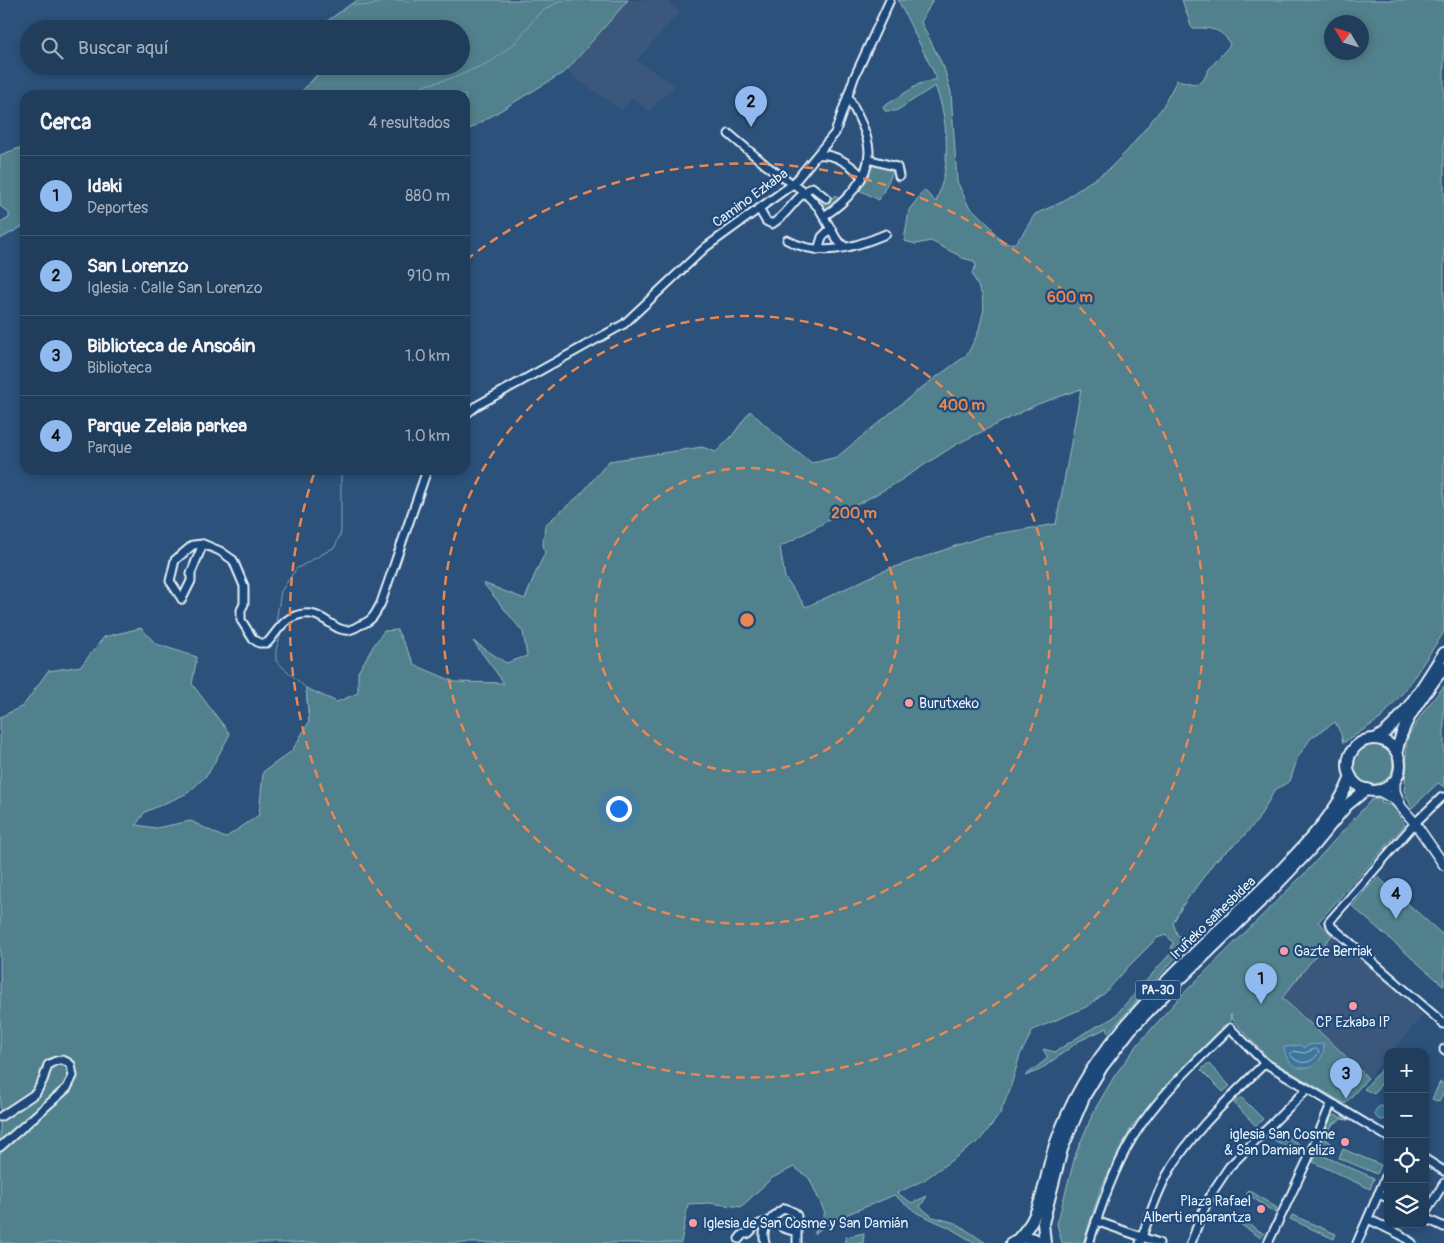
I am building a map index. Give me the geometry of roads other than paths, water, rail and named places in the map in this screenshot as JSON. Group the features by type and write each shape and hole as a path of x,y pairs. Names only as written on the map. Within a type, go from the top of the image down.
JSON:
{"highway":[{"name":"PA-30","path":"1352,777 1348,762 1354,748 1367,740 1375,739 1384,734 1400,718 1444,653"},
{"path":"1352,777 1355,783 1367,790 1378,790 1390,785 1395,780 1400,767 1397,752 1401,734 1444,667"},
{"path":"1375,739 1384,741 1397,752"},
{"name":"Iruñeko saihesbidea","path":"1014,1241 1030,1224 1058,1137 1077,1094 1091,1070 1120,1031 1153,995 1254,897 1294,855 1345,794 1352,777"},
{"name":"Iruñeko saihesbidea","path":"1044,1243 1043,1223 1062,1149 1086,1095 1102,1067 1131,1029 1268,894 1347,805 1367,790"},
{"name":"PA-30","path":"1014,1241 1032,1238 1044,1243"}],"main road":[{"path":"1395,780 1395,791 1400,806"},
{"path":"1378,790 1387,794 1415,823 1444,865"}],"street":[{"name":"Camino Ezkaba","path":"470,411 624,324 706,247 793,184 835,133 860,65 890,0"},
{"path":"824,216 833,210 855,188 868,159 869,150 866,138 848,96"},
{"path":"729,134 767,166 803,192 819,208 837,240 845,247"},
{"path":"818,155 830,155 839,159 854,168 862,176"},
{"path":"868,159 897,167 899,176"},
{"path":"759,209 766,221 772,224 779,220 803,192 812,187 826,198"},
{"path":"818,250 822,237 828,230 832,230"},
{"path":"787,240 806,249 836,249 859,245 886,234"},
{"path":"203,544 191,573 191,581 182,599 170,581 175,560 193,545 203,544 220,551 233,560 244,586 244,604 241,610 241,620 253,639 259,643 267,643 282,623 300,615 311,614 322,617 338,627 348,630 374,618 426,475"},
{"path":"1444,797 1442,796 1415,823 1329,922 1332,927 1444,1024"},
{"path":"1089,1243 1118,1166 1134,1136 1152,1110 1172,1087 1230,1028 1265,1063 1384,1135"},
{"path":"0,1117 36,1093 48,1065 54,1061 63,1060 71,1065 73,1076 67,1088 0,1147"},
{"path":"1141,1240 1167,1175 1186,1147 1202,1126 1265,1063"},
{"path":"1191,1243 1211,1194 1229,1167 1308,1089"},
{"path":"1268,1243 1304,1168 1331,1104"},
{"path":"1429,1162 1444,1171"},
{"path":"1358,1243 1384,1181"},
{"path":"1429,1207 1444,1183"},
{"path":"1378,1194 1384,1196"},
{"path":"766,1243 764,1235 768,1222 775,1213 785,1208 797,1216 797,1243"},
{"path":"1368,1219 1401,1235 1412,1243"},
{"path":"1429,1220 1444,1227"},
{"path":"1096,1221 1141,1240 1159,1243"},
{"path":"739,1239 743,1234 751,1232 756,1225 768,1222"},
{"path":"783,1228 796,1232"}],"water":[{"path":"1324,1044 1323,1054 1312,1066 1298,1067 1286,1057 1284,1047 1300,1045 1304,1048 1307,1045"},
{"path":"1384,1106 1384,1120 1379,1120 1375,1116 1375,1110"}],"waterway":[{"path":"329,20 351,4 370,6 386,0"},
{"path":"470,71 492,61 516,42 539,13 562,0"},
{"path":"303,90 318,75"},
{"path":"416,90 460,75"},
{"path":"0,239 20,228"},
{"path":"276,622 281,591 296,569 335,547 341,532 341,475"},
{"path":"281,633 276,650 276,661 306,688 309,722"}],"place":[{"name":"San Lorenzo","path":"751,127"},
{"name":"Burutxeko","path":"909,703"},
{"name":"Parque Zelaia parkea","path":"1396,919"},
{"name":"Gazte Berriak","path":"1284,951"},
{"name":"Idaki","path":"1261,1004"},
{"name":"CP Ezkaba IP","path":"1353,1006"},
{"name":"Biblioteca de Ansoáin","path":"1346,1099"},
{"name":"iglesia San Cosme & San Damian eliza","path":"1345,1142"},
{"name":"Plaza Rafael Alberti enparantza","path":"1261,1209"},
{"name":"Iglesia de San Cosme y San Damián","path":"693,1223"}]}
